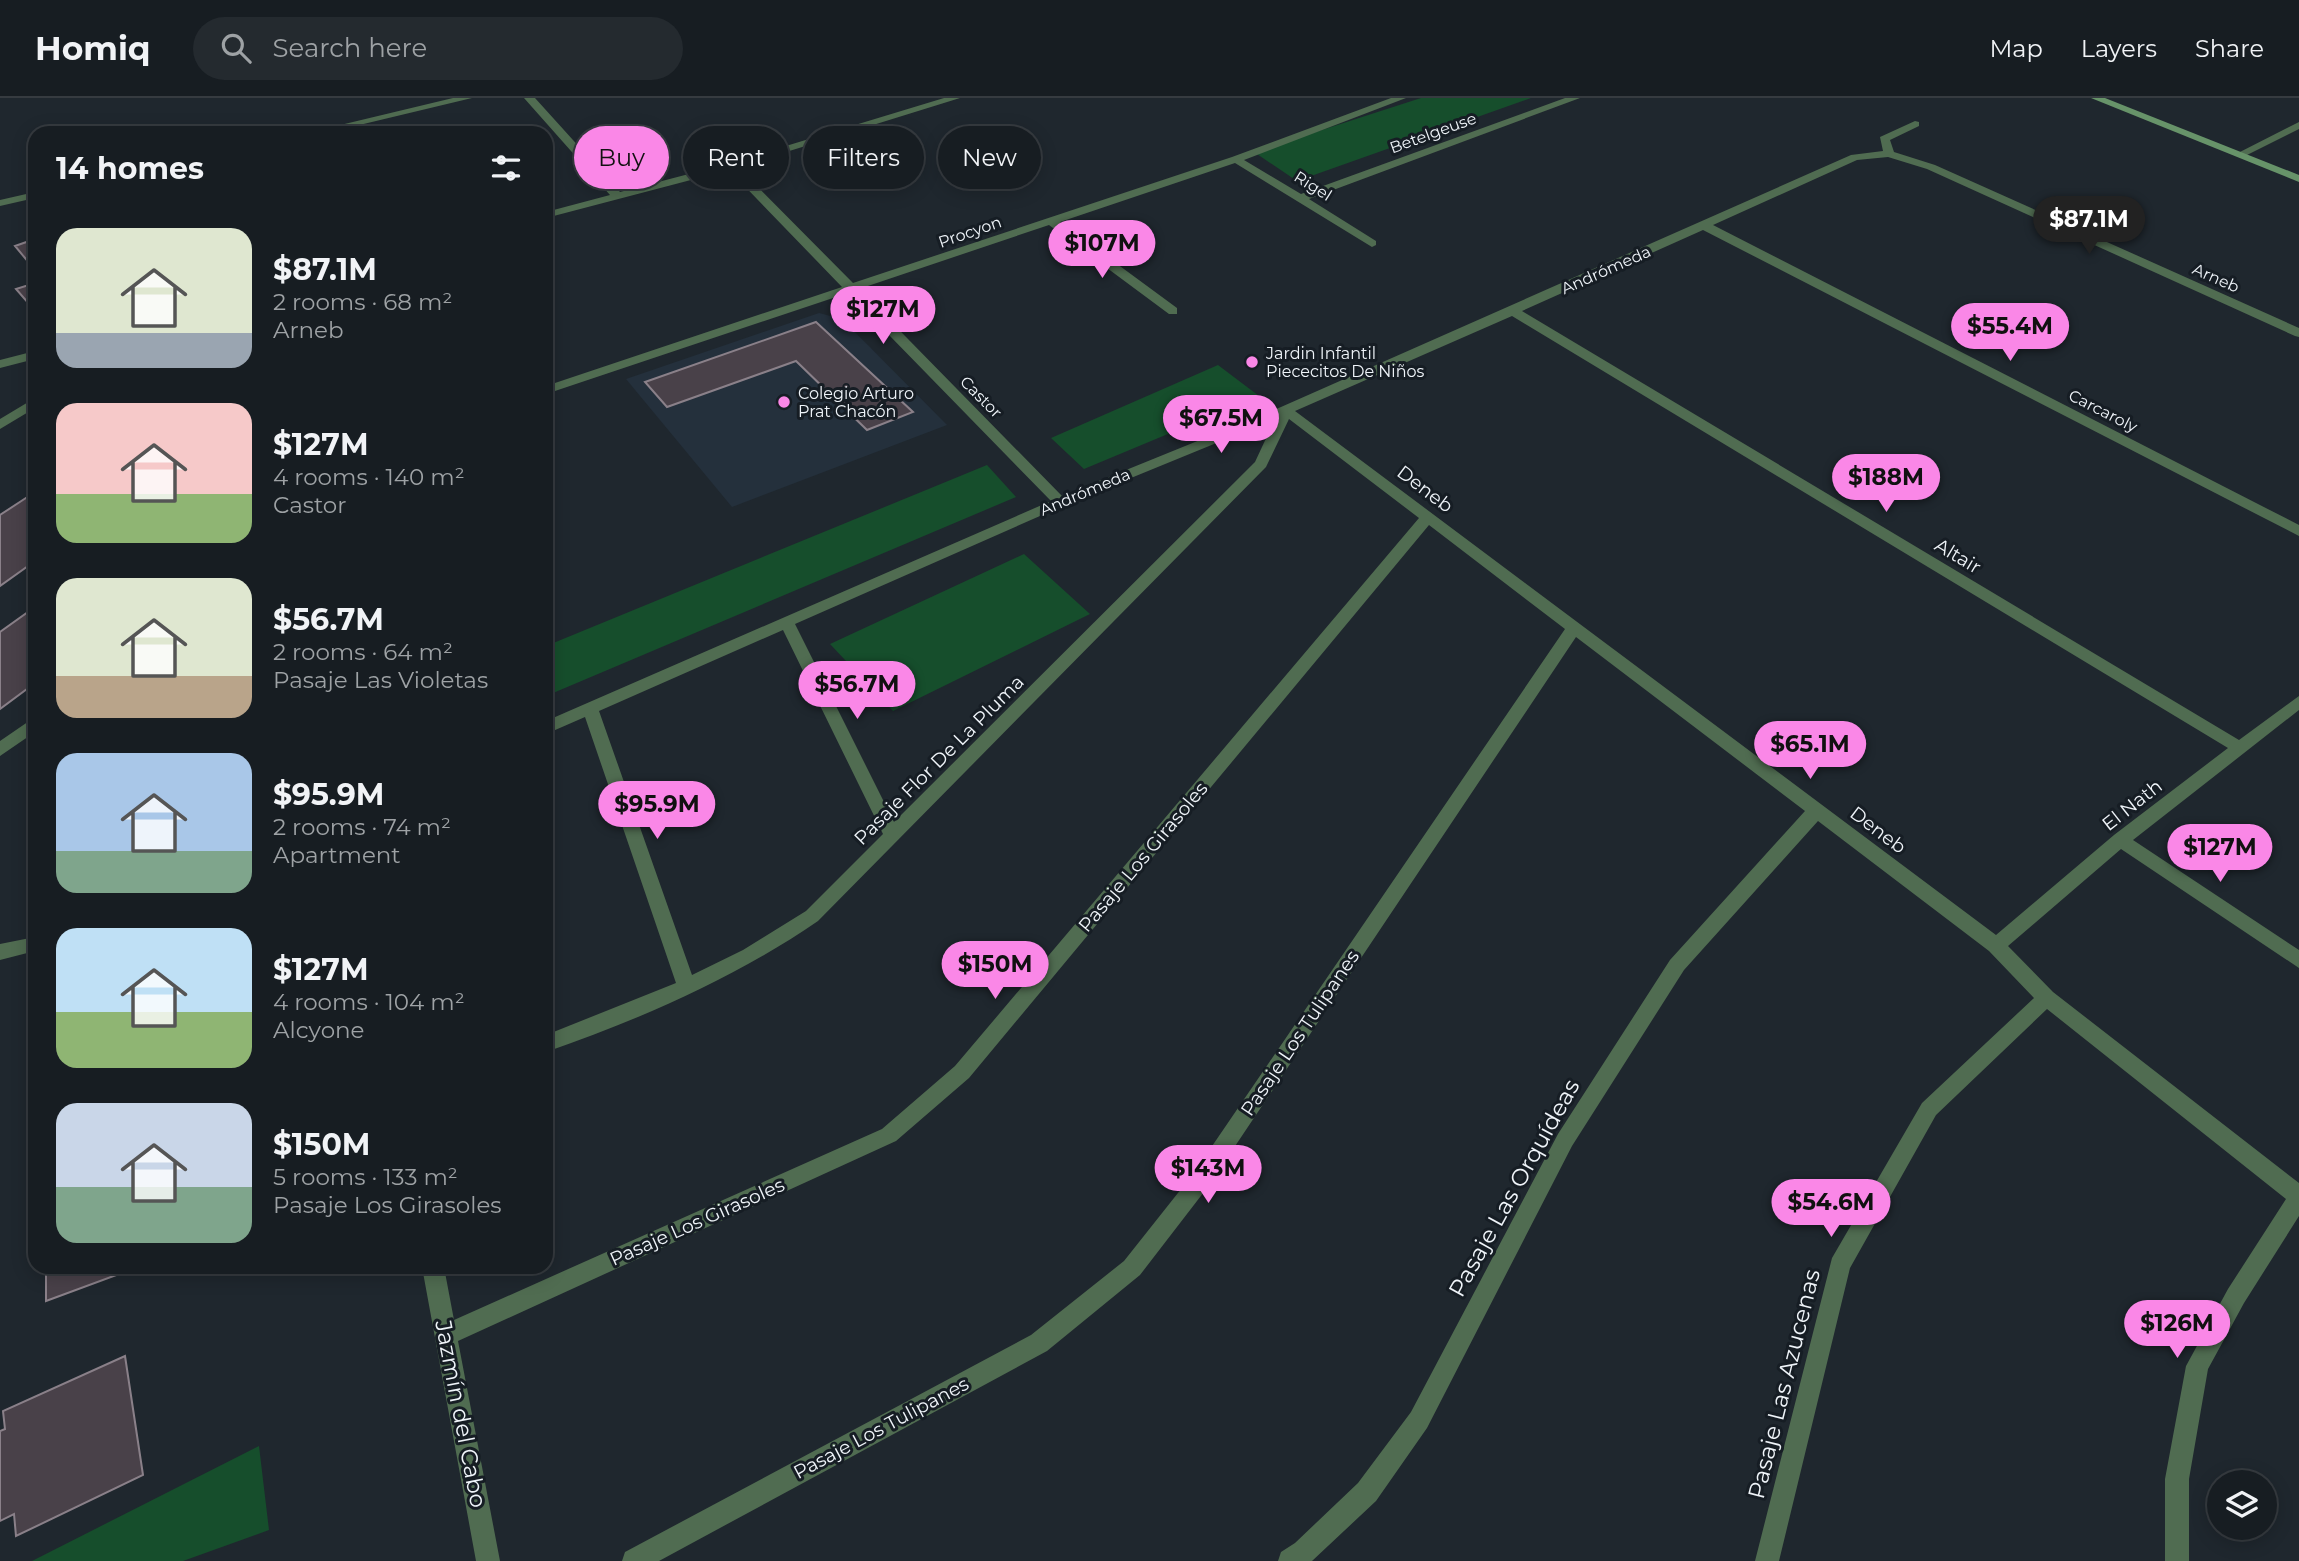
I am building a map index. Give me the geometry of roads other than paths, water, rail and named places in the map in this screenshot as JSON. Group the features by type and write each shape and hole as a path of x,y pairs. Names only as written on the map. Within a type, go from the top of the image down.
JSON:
{"main road":[{"path":"2096,98 2299,179"}],"street":[{"path":"343,126 467,98"},
{"path":"529,98 617,195"},
{"path":"789,148 955,98"},
{"name":"Procyon","path":"553,388 1236,159 1401,98"},
{"name":"Betelgeuse","path":"1302,198 1575,98"},
{"path":"1889,154 1884,139 1915,124"},
{"path":"2239,155 2299,125"},
{"name":"Andrómeda","path":"553,725 1060,502 1286,410 1855,157 1889,154"},
{"name":"Arneb","path":"1889,154 1931,167 2299,333"},
{"name":"Rigel","path":"1236,159 1372,243"},
{"path":"553,213 683,178"},
{"name":"Castor","path":"753,189 1060,502"},
{"path":"0,203 28,197"},
{"path":"1051,221 1173,311"},
{"name":"Carcaroly","path":"1704,226 2299,531"},
{"name":"Altair","path":"1513,311 2240,748"},
{"path":"0,364 28,357"},
{"path":"0,425 28,407"},
{"name":"Deneb","path":"1286,410 1996,946 2046,998 2299,1196"},
{"name":"Pasaje Flor De La Pluma","path":"553,1041 687,987 770,946 812,916 1261,464 1286,410"},
{"name":"Pasaje Los Girasoles","path":"447,1335 888,1135 962,1072 1427,518"},
{"path":"787,623 893,837"},
{"name":"Pasaje Los Tulipanes","path":"635,1561 1039,1343 1132,1268 1200,1181 1574,628"},
{"name":"El Nath","path":"1996,946 2120,841 2299,702"},
{"path":"590,708 687,987"},
{"path":"0,750 28,728"},
{"name":"Pasaje Las Orquídeas","path":"1290,1561 1304,1552 1367,1492 1419,1420 1565,1140 1677,965 1816,810"},
{"path":"2120,841 2299,960"},
{"path":"0,952 28,946"},
{"name":"Pasaje Las Azucenas","path":"1768,1561 1840,1265 1929,1109 2046,998"},
{"path":"2178,1561 2177,1479 2197,1366 2236,1296 2299,1196"},
{"name":"Jazmín del Cabo","path":"434,1274 488,1561"}],"place":[{"name":"Jardin Infantil Piececitos De Niños","path":"1252,362"},
{"name":"Colegio Arturo Prat Chacón","path":"784,402"}]}
